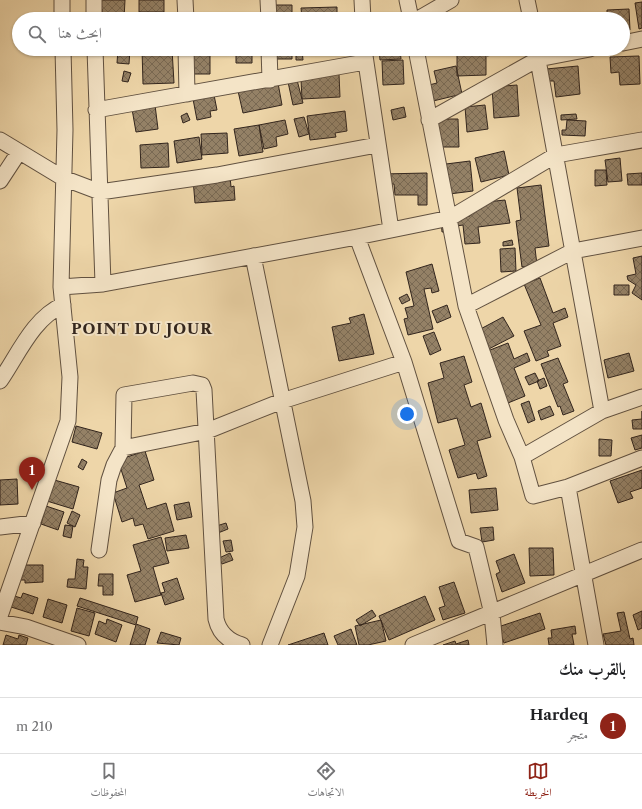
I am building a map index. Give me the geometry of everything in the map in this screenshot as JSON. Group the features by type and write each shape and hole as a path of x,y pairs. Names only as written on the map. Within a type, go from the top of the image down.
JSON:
{"street":[{"path":"62,0 62,12"},
{"path":"94,0 94,12"},
{"path":"185,0 186,12"},
{"path":"268,0 269,12"},
{"path":"362,0 363,12"},
{"path":"407,0 410,12"},
{"path":"430,12 451,0"},
{"path":"528,0 530,12"},
{"path":"630,42 642,40"},
{"path":"0,616 68,421 70,377 61,288 65,130 63,56"},
{"path":"95,56 103,284"},
{"path":"186,56 187,94"},
{"path":"269,56 270,80"},
{"path":"96,110 270,80 364,56 390,230"},
{"path":"417,56 466,306 506,420 522,457 533,496 568,487 642,458"},
{"path":"430,120 534,56"},
{"path":"537,56 602,411"},
{"path":"0,140 63,178 100,192 217,175 377,146"},
{"path":"61,288 103,284 357,237 450,218 556,155 642,140"},
{"path":"0,181 19,152"},
{"path":"357,237 404,362 459,541 476,547 492,614 495,645"},
{"path":"466,306 573,251 642,238"},
{"path":"252,256 303,501 305,527 297,576 270,645"},
{"path":"0,380 39,323 52,310 63,305"},
{"path":"123,448 208,431 282,401 404,362"},
{"path":"99,550 110,480 114,465 123,448 123,398 127,393 193,383 202,385 204,390 208,431 216,619 218,628 224,635 233,642 242,645"},
{"path":"522,457 602,411 642,398"},
{"path":"568,487 596,645"},
{"path":"0,527 33,523"},
{"path":"413,645 492,614 642,550"},
{"path":"0,622 26,628 78,645"}],"building":[{"path":"97,0 125,0 124,12 102,12 102,9 96,9"},
{"path":"139,0 164,0 164,12 139,12"},
{"path":"642,2 642,28 639,29 635,3"},
{"path":"270,5 292,5 292,12 270,12"},
{"path":"337,7 337,12 301,12 301,8"},
{"path":"629,9 629,12 607,12 607,10"},
{"path":"118,56 130,56 129,64 117,63"},
{"path":"142,56 172,56 174,83 143,84"},
{"path":"184,56 210,56 210,74 184,74"},
{"path":"236,56 252,56 252,63 236,63"},
{"path":"267,56 292,56 292,59 267,59"},
{"path":"296,56 303,56 303,60 296,60"},
{"path":"380,56 401,56 401,59 380,60"},
{"path":"457,56 486,56 486,75 457,76"},
{"path":"639,56 640,84 620,85 619,72 611,73 610,57"},
{"path":"403,60 404,84 383,85 382,61"},
{"path":"456,66 462,94 429,102 425,86 437,83 434,71"},
{"path":"578,66 580,94 556,97 554,81 547,81 546,69"},
{"path":"124,71 131,73 128,82 122,81"},
{"path":"339,74 340,97 302,99 301,80"},
{"path":"297,80 303,103 293,105 288,82"},
{"path":"278,83 282,105 243,113 238,91"},
{"path":"517,85 519,116 494,118 492,87"},
{"path":"214,95 217,110 210,111 211,117 197,120 193,99"},
{"path":"155,105 158,129 136,132 132,109"},
{"path":"485,105 488,129 467,132 465,107"},
{"path":"404,107 406,117 393,120 391,110"},
{"path":"345,111 347,131 335,133 336,137 310,140 307,116"},
{"path":"187,113 190,120 183,123 181,116"},
{"path":"576,114 577,119 561,120 561,115"},
{"path":"304,117 309,134 299,137 294,119"},
{"path":"437,119 458,119 459,147 437,147"},
{"path":"285,120 288,134 276,137 277,146 264,149 259,125"},
{"path":"567,120 586,121 585,136 562,135 562,130 566,130"},
{"path":"259,125 263,152 239,156 234,129"},
{"path":"227,133 228,153 202,155 201,134"},
{"path":"199,137 202,159 177,163 174,141"},
{"path":"168,143 169,167 141,168 140,145"},
{"path":"504,151 509,175 481,182 475,158"},
{"path":"620,158 622,181 608,182 605,160"},
{"path":"470,161 473,191 441,195 438,165"},
{"path":"595,170 606,170 607,185 595,186"},
{"path":"427,173 427,205 418,205 418,195 395,195 394,184 383,184 382,174"},
{"path":"642,173 642,185 628,185 627,174"},
{"path":"230,176 231,187 234,186 235,200 195,203 193,179"},
{"path":"541,185 549,246 535,248 537,265 522,267 516,221 521,220 517,188"},
{"path":"505,200 510,223 478,227 480,243 465,244 463,225 450,227 450,231 442,232 441,219 470,216 468,204"},
{"path":"512,240 513,245 503,246 503,242"},
{"path":"515,248 516,271 501,272 500,249"},
{"path":"642,256 642,300 632,293 636,285 628,280 627,276 636,274 633,258"},
{"path":"432,264 439,291 432,293 431,288 424,289 433,329 408,335 404,319 408,318 405,308 414,306 406,272"},
{"path":"540,278 553,313 565,308 568,317 553,323 561,346 547,351 549,356 536,361 524,331 541,325 524,284"},
{"path":"614,285 629,285 629,295 614,295"},
{"path":"407,294 410,300 402,304 399,298"},
{"path":"447,305 451,317 437,323 432,311"},
{"path":"364,314 374,354 339,361 332,327 351,323 349,318"},
{"path":"503,317 514,336 483,352 473,333"},
{"path":"434,332 441,350 430,355 423,336"},
{"path":"508,343 514,359 527,353 530,361 514,368 525,396 508,403 485,352"},
{"path":"629,353 634,371 608,378 604,360"},
{"path":"464,356 472,382 464,385 471,407 481,403 491,437 477,441 487,476 478,479 476,473 458,478 449,450 465,445 457,418 438,423 428,383 444,378 440,363"},
{"path":"558,358 568,382 563,384 574,411 563,415 560,406 558,407 541,364"},
{"path":"535,373 539,381 529,385 525,377"},
{"path":"544,378 547,386 540,389 537,381"},
{"path":"529,401 535,420 528,423 521,404"},
{"path":"550,406 554,415 541,420 538,411"},
{"path":"642,419 642,429 633,429 632,420"},
{"path":"76,426 102,433 97,449 72,442"},
{"path":"642,435 642,448 635,450 631,438"},
{"path":"599,439 612,440 611,456 599,456"},
{"path":"145,451 154,480 139,485 147,509 166,503 174,531 148,539 143,524 135,526 133,518 122,522 113,493 127,488 118,460"},
{"path":"82,459 87,462 83,470 78,467"},
{"path":"642,470 642,488 630,492 633,498 618,503 610,481"},
{"path":"17,479 18,504 0,505 0,480"},
{"path":"51,479 79,487 73,509 37,498"},
{"path":"496,488 498,510 471,513 469,490"},
{"path":"189,502 192,517 177,520 174,505"},
{"path":"46,506 64,512 58,530 41,524"},
{"path":"72,511 80,515 75,527 67,523"},
{"path":"226,523 228,529 213,535 210,528"},
{"path":"65,525 73,526 71,538 63,536"},
{"path":"493,527 494,540 482,542 480,528"},
{"path":"186,535 189,548 167,551 165,538"},
{"path":"161,537 169,563 153,567 161,595 135,602 127,575 141,571 133,545"},
{"path":"231,540 233,551 226,552 223,541"},
{"path":"529,548 553,548 554,575 530,576"},
{"path":"230,553 233,560 222,564 219,558"},
{"path":"514,554 525,583 502,592 496,574 500,572 496,561"},
{"path":"77,559 84,560 83,567 88,567 86,589 67,587 68,579 75,579"},
{"path":"15,565 43,565 43,582 25,583 25,580 15,580"},
{"path":"99,574 113,574 113,595 103,595 103,586 98,586"},
{"path":"177,578 184,599 165,605 161,593 165,592 162,583"},
{"path":"454,582 465,613 443,620 439,608 445,606 439,587"},
{"path":"23,593 38,598 33,614 8,606 11,595 21,598"},
{"path":"425,596 435,620 389,640 379,616"},
{"path":"80,598 138,617 136,624 150,629 145,645 130,645 136,625 77,606"},
{"path":"48,599 67,605 62,623 43,617"},
{"path":"77,608 95,613 89,636 71,631"},
{"path":"372,610 376,616 360,626 356,620"},
{"path":"642,611 642,628 638,630 633,615"},
{"path":"624,612 630,639 633,638 634,645 606,645 603,634 621,631 617,613"},
{"path":"540,613 545,629 504,643 498,627"},
{"path":"107,619 122,625 116,642 95,634 99,621 106,624"},
{"path":"381,620 386,641 368,645 359,645 355,626"},
{"path":"575,626 576,634 572,634 574,645 549,645 548,638 552,638 551,630"},
{"path":"351,629 357,645 338,645 334,636"},
{"path":"161,632 181,638 179,645 157,643"},
{"path":"324,633 328,645 288,645"},
{"path":"6,635 18,639 19,635 28,638 26,645 3,645"},
{"path":"468,640 469,645 443,645 455,641 456,644"}],"place":[{"name":"Hardeq","path":"32,490"}],"district":[{"name":"POINT DU JOUR","path":"142,328"}]}
